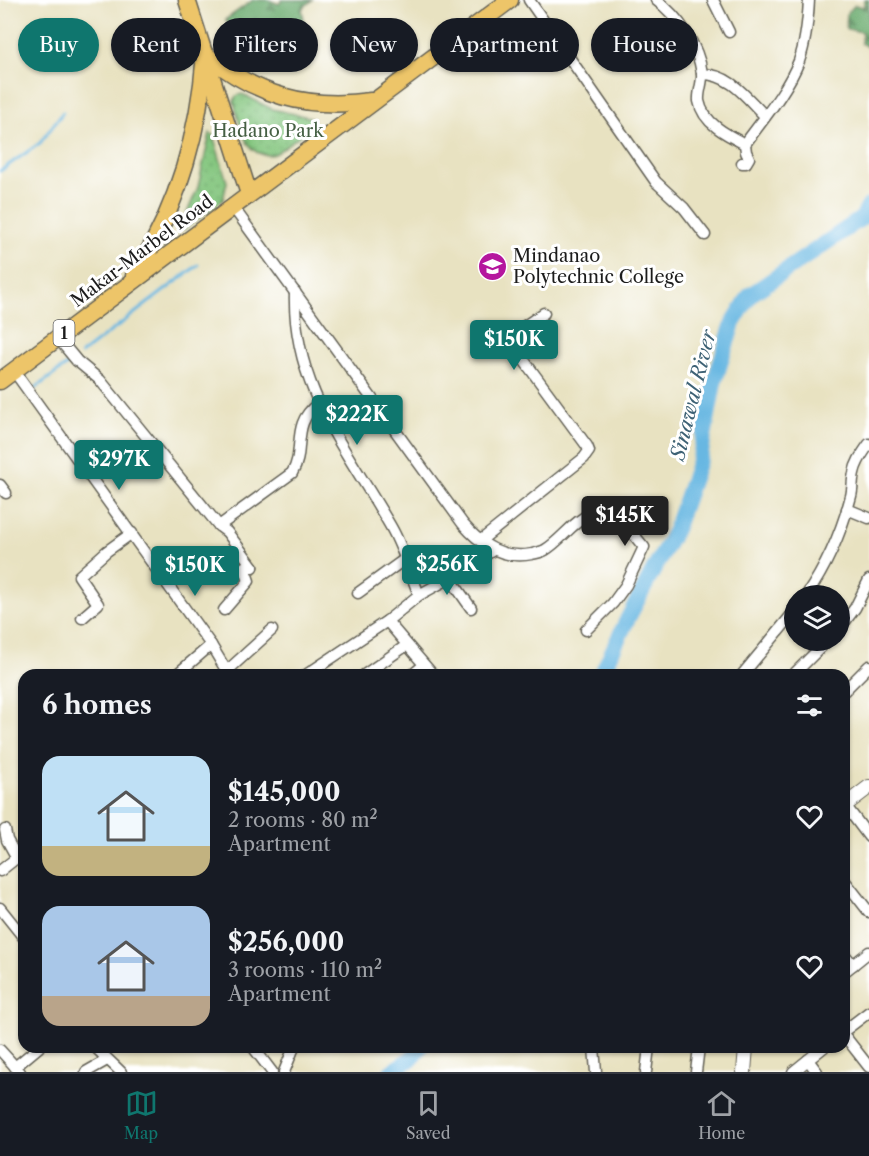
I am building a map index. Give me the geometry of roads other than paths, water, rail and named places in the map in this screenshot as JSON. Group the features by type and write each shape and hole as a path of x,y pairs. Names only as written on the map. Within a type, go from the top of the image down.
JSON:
{"main road":[{"path":"187,0 249,194"},
{"name":"Makar-Marbel Road","path":"0,381 510,0"},
{"path":"205,54 242,80 284,98 329,104 374,101"},
{"path":"129,284 160,231 183,175 198,115 205,54"}],"street":[{"path":"529,0 656,182 684,208 705,235"},
{"path":"656,0 681,25 693,49 702,74 699,100 705,115 728,135 745,144"},
{"path":"713,0 729,32"},
{"path":"742,163 746,163 749,158 745,144 786,87 800,60 809,0"},
{"path":"702,74 716,75 727,80 765,116"},
{"path":"232,207 463,524 480,541 493,550 512,556 545,551 588,514 603,512 619,519 644,547 626,585 613,603 586,630"},
{"path":"295,292 297,335 318,404 391,527 418,595"},
{"path":"480,541 584,458 589,451 527,364 518,347 516,332 544,313"},
{"path":"58,338 77,361 100,380 219,526 227,532 253,567 244,567 249,581 224,610"},
{"path":"14,371 132,533 226,669"},
{"path":"219,526 292,473 298,463 297,451 301,427 318,404"},
{"path":"812,585 827,557 847,509 852,495 858,460 869,444"},
{"path":"847,509 869,518"},
{"path":"82,618 98,604 79,576 106,551 132,533"},
{"path":"315,669 387,621 418,595 450,578 493,550"},
{"path":"358,593 405,559"},
{"path":"450,578 471,608"},
{"path":"850,615 869,580"},
{"path":"387,621 428,669"},
{"path":"747,669 784,624"},
{"path":"232,669 272,630"},
{"path":"183,669 211,645"},
{"path":"373,669 407,645"},
{"path":"799,669 817,651"},
{"path":"419,669 424,665"},
{"path":"850,685 865,670 869,683"},
{"path":"850,802 869,787"},
{"path":"850,812 869,837"},
{"path":"5,830 7,840 18,852"},
{"path":"0,871 18,857"},
{"path":"850,888 869,912"},
{"path":"0,908 18,930"},
{"path":"850,968 869,952"},
{"path":"850,1028 869,1012"},
{"path":"850,1041 869,1067"},
{"path":"0,1050 18,1069 33,1053"},
{"path":"101,1053 121,1072"},
{"path":"258,1053 272,1072"},
{"path":"284,1072 292,1053"},
{"path":"594,1053 596,1072"},
{"path":"646,1072 648,1053"},
{"path":"696,1072 698,1053"},
{"path":"744,1072 746,1053"},
{"path":"793,1072 817,1053"},
{"path":"86,1072 107,1060"},
{"path":"808,1060 817,1072"}],"waterway":[{"path":"0,171 40,143 63,112"},
{"name":"Sinawal River","path":"604,669 675,530 700,458 714,383 733,323 750,295 862,218 869,206"},
{"path":"81,354 198,265"},
{"path":"34,389 71,362"},
{"name":"Sinawal River","path":"391,1072 416,1053"}],"place":[{"name":"Mindanao Polytechnic College","path":"492,266"}],"park label":[{"name":"Hadano Park","path":"268,131"}]}
